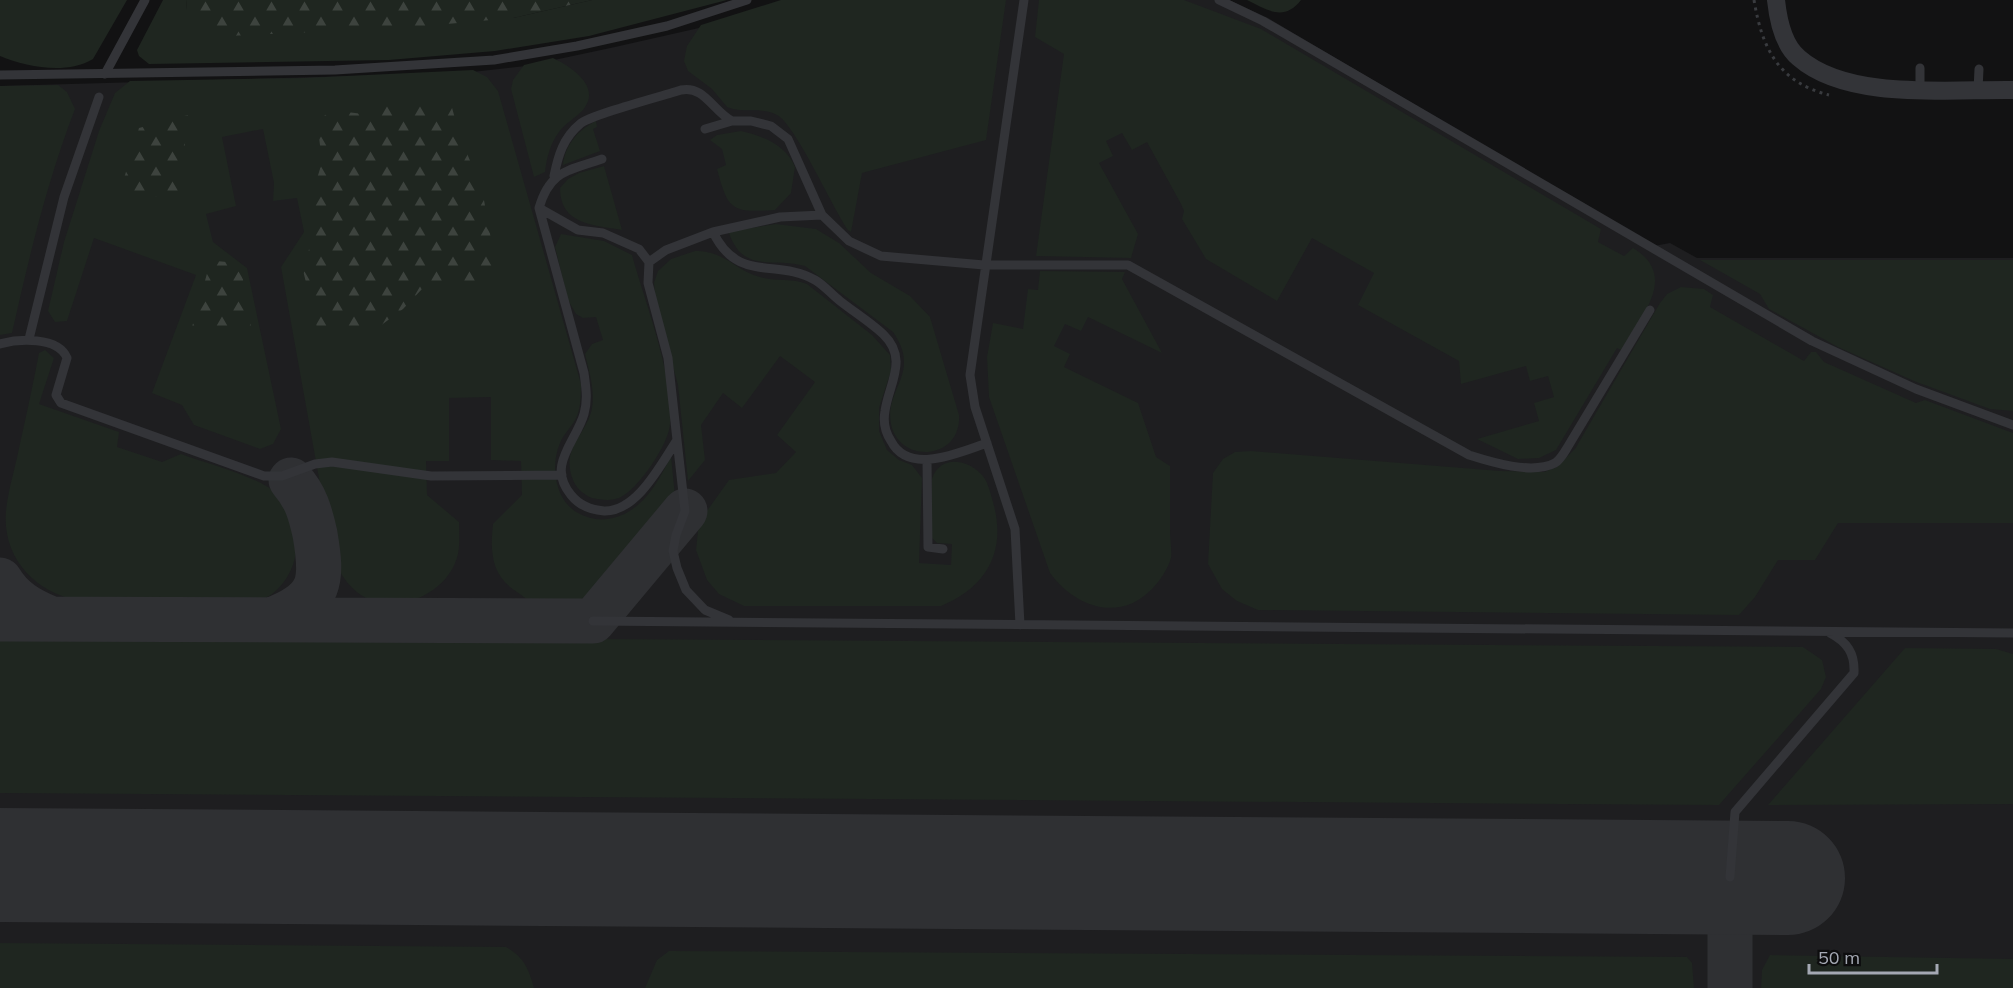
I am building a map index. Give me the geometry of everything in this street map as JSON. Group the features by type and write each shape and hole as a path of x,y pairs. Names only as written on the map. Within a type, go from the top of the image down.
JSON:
{"street":[{"path":"1776,0 1779,26 1798,58 1834,79 1878,89 2013,90"}],"lane":[{"path":"105,74 145,0"},
{"path":"0,75 382,68 494,60 577,46 667,26 747,0"},
{"path":"1020,624 1015,529 975,407 970,375 984,265 1024,0"},
{"path":"1219,0 1263,21 1812,341 1916,389 2013,425"},
{"path":"0,66 11,74"},
{"path":"1920,68 1920,89"},
{"path":"1978,90 1979,69"},
{"path":"677,440 641,494 620,507 606,511 591,509 577,501 567,490 562,476 567,444 584,416 587,397 584,373 539,208 554,176 558,154 567,138 582,122 691,88 700,92 721,115 732,122"},
{"path":"29,339 64,197 99,97"},
{"path":"705,129 732,122 751,121 771,126 788,139 822,215 849,241 881,256 984,265 1128,265 1469,455 1498,464 1519,467 1543,466 1556,462 1567,448 1650,310"},
{"path":"554,176 602,159"},
{"path":"539,208 578,230 603,233 639,249 649,262 648,283 670,368 685,511 674,543 677,568 686,590 705,610 735,622"},
{"path":"649,262 666,250 713,232 780,217 822,215"},
{"path":"713,232 724,249 742,262 753,267 795,272 817,281 885,336 897,358 898,368 884,412 887,434 901,453 911,458 927,460 987,443"},
{"path":"0,344 29,339 61,349 67,358 56,395 61,404 264,476 282,476 315,464 332,462 431,476 562,476"},
{"path":"927,460 928,547 943,549"},
{"path":"593,621 2010,635"},
{"path":"1730,877 1735,812 1854,673 1853,658 1849,648 1842,640 1828,632"}],"shaded area":[{"path":"793,0 1229,0 1268,18 1654,246 1670,243 1697,258 2013,258 2013,988 0,988 0,86 463,73 526,66 615,47 699,28"}],"green space":[{"path":"0,0 127,0 93,59 71,67 46,68 0,56"},
{"path":"163,0 187,0 186,10 513,18 592,0 727,0 589,36 495,51 389,60 149,64 139,56 137,50"},
{"path":"187,0 592,0 513,18 403,28 227,36 202,28 186,10"},
{"path":"781,0 1006,0 986,140 862,173 851,232 848,230 803,149 785,122 771,112 727,107 712,89 688,71 684,61 687,46 701,25"},
{"path":"1039,0 1184,0 1261,29 1601,229 1598,242 1624,256 1633,248 1647,259 1654,271 1655,284 1646,311 1621,350 1617,348 1556,450 1539,458 1518,459 1477,439 1539,421 1534,403 1554,397 1548,376 1530,381 1526,366 1461,384 1459,361 1358,305 1374,273 1312,238 1277,301 1206,259 1182,219 1184,211 1181,204 1147,142 1132,150 1122,133 1106,141 1113,156 1099,163 1138,234 1131,258 1036,256 1064,54 1035,37"},
{"path":"1247,0 1301,0 1288,11 1275,12"},
{"path":"553,58 576,72 582,79 589,93 588,102 556,137 549,151 545,172 534,177 511,89 513,80 524,65"},
{"path":"473,70 487,77 498,91 581,384 577,416 562,439 555,462 557,482 564,500 578,513 591,518 613,518 624,514 642,502 649,494 671,456 675,496 621,564 598,588 577,601 563,604 542,605 529,601 508,586 494,563 493,524 522,495 521,461 491,460 491,397 449,398 449,461 426,461 427,495 459,522 458,554 446,578 436,588 411,601 384,603 364,597 352,588 343,576 333,556 281,267 304,232 297,198 273,201 274,183 263,129 222,137 236,206 206,214 213,242 247,268 281,429 273,444 260,449 194,425 182,405 152,393 196,275 94,238 67,321 55,322 48,311 64,242 99,131 115,93 130,81 304,78"},
{"path":"58,85 67,92 75,109 39,220 12,333 0,335 0,86"},
{"path":"444,102 451,104 460,137 482,189 498,278 465,286 439,282 422,289 403,309 376,329 318,332 302,266 313,240 311,199 322,162 317,120 339,107 347,112 363,114 372,105"},
{"path":"188,115 179,200 120,192 139,128"},
{"path":"596,121 597,127 593,129 600,151 563,165 566,151 574,139"},
{"path":"741,131 780,147 795,167 791,193 775,210 740,209 729,201 725,193 717,169 726,165 722,149 710,140 717,135"},
{"path":"604,166 622,230 581,221 572,216 562,200 560,188 568,179 579,173"},
{"path":"776,224 816,229 839,243 871,273 910,296 930,317 959,415 957,429 951,440 942,448 931,452 908,448 898,440 892,428 890,415 892,403 903,371 904,360 901,347 893,332 805,266 760,262 742,254 729,233"},
{"path":"561,234 604,241 632,255 668,384 670,424 664,443 651,466 635,486 616,499 599,499 586,495 574,483 570,469 572,450 589,417 593,401 585,354 592,344 603,340 596,317 583,318 576,314 568,300 555,247"},
{"path":"695,251 715,254 760,277 807,284 872,335 890,355 891,371 879,408 879,431 887,450 899,460 912,465 922,478 919,563 951,565 952,544 937,543 931,537 932,479 940,466 953,462 967,464 980,473 988,486 997,520 995,551 990,565 970,589 941,606 744,606 719,594 707,580 696,550 699,522 729,480 776,473 796,452 777,435 815,382 780,356 742,408 723,393 701,425 705,460 688,481 678,385 656,305 654,283 658,271 671,259"},
{"path":"1700,260 2013,260 2013,411 1990,409 1914,381 1838,347 1769,309 1760,294"},
{"path":"216,261 227,262 242,274 251,327 223,334 192,327 208,270"},
{"path":"1040,271 1125,272 1122,279 1162,353 1088,317 1081,331 1065,324 1054,346 1070,354 1064,367 1138,403 1156,457 1170,466 1171,558 1158,583 1139,599 1126,606 1112,608 1085,602 1072,595 1050,573 989,397 987,357 993,323 1023,329 1028,289 1038,290"},
{"path":"1681,287 1704,289 1713,295 1710,307 1804,361 1811,352 1816,352 1824,362 1916,403 1925,400 2013,433 2013,523 1838,523 1815,560 1778,560 1755,597 1739,615 1258,610 1237,601 1222,589 1208,564 1213,473 1223,459 1235,452 1251,451 1500,471 1544,472 1557,467 1575,449 1660,303 1667,294"},
{"path":"45,350 54,358 39,404 119,432 117,447 162,462 181,454 249,478 268,487 280,497 289,510 294,524 297,539 296,555 283,583 272,594 246,605 76,600 47,589 34,580 15,557 9,543 6,511 39,353"},
{"path":"0,635 1803,647 1822,660 1826,677 1821,689 1719,805 0,793"},
{"path":"1905,648 1996,649 2013,654 2013,804 1768,805"},
{"path":"0,943 506,947 525,964 534,988 0,988"},
{"path":"669,951 1687,957 1692,963 1694,988 645,988 657,960"},
{"path":"1770,955 2013,959 2013,988 1761,988 1762,970"}],"taxiway":[{"path":"274,619 302,604 316,587 318,577 318,550 311,519 304,499 291,480"},
{"path":"0,619 593,621 685,511"},
{"path":"0,580 21,603 49,618"},
{"path":"1730,877 1730,988"}],"runway":[{"path":"0,865 1788,878"}]}
